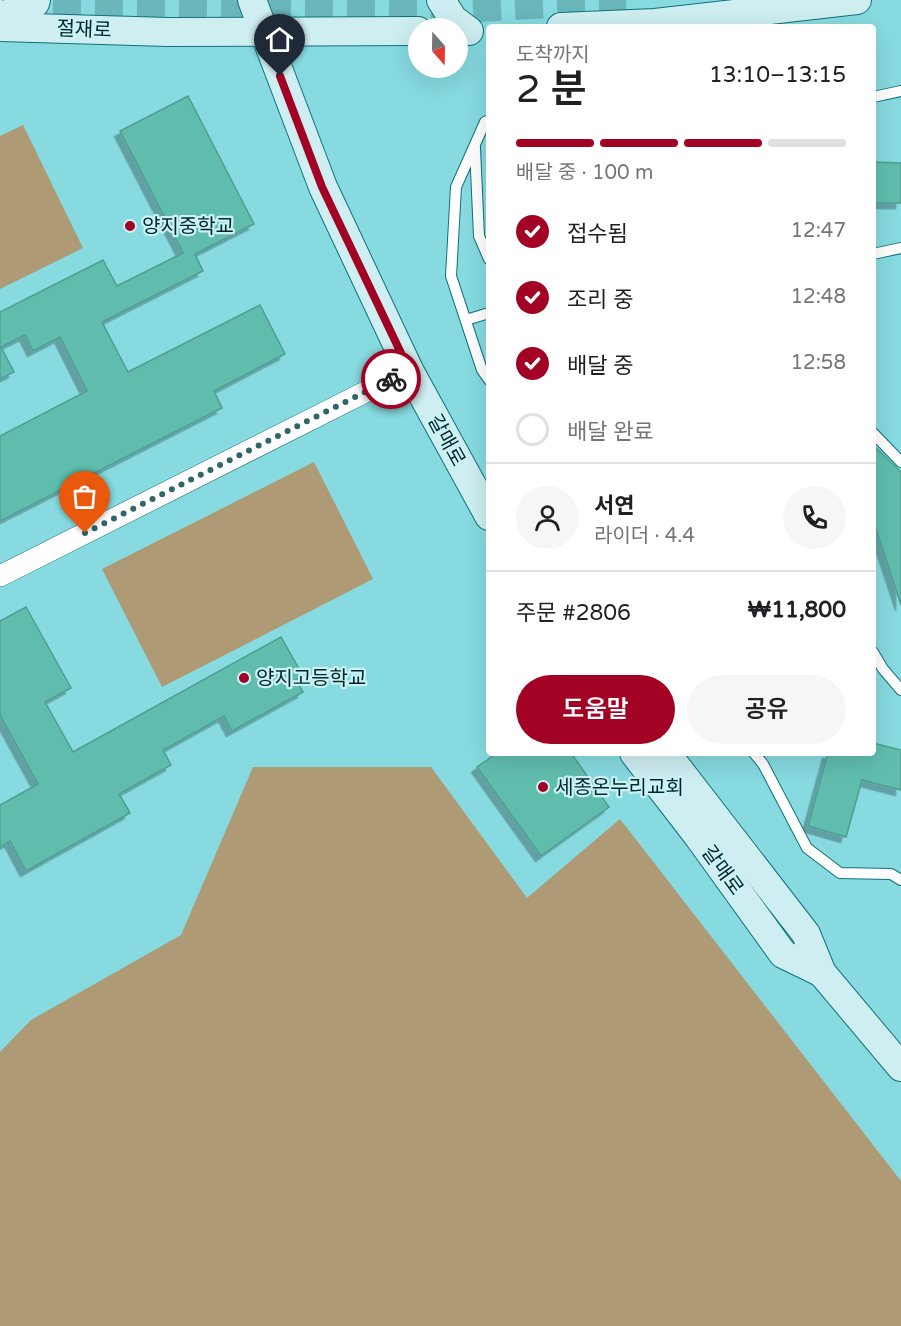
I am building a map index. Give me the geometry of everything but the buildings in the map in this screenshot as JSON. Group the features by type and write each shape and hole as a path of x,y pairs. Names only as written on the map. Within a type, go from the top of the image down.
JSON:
{"street":[{"path":"0,14 5,15 35,3 36,0"},
{"name":"갈매로","path":"252,0 322,187 409,370 486,511"},
{"path":"441,0 453,19 472,31"},
{"path":"632,24 857,0"},
{"name":"절재로","path":"0,27 168,32 408,31"},
{"path":"0,576 409,370"},
{"name":"갈매로","path":"636,756 698,836 783,954 822,973"},
{"name":"갈매로","path":"668,756 806,934 822,973 901,1066"}],"lane":[{"path":"876,96 901,91"},
{"path":"486,122 456,187 452,276 482,370 486,376"},
{"path":"475,145 479,236 486,252"},
{"path":"876,253 901,248"},
{"path":"466,320 486,314"},
{"path":"876,437 901,462"},
{"path":"876,657 901,690"},
{"path":"757,756 764,764 807,848 840,873 891,874 901,880"}],"shaded area":[{"path":"23,125 83,248 0,289 0,136"},
{"path":"314,462 373,579 162,687 102,569"},
{"path":"253,767 431,767 527,898 620,819 901,1181 901,1326 0,1326 0,1052 31,1020 181,935"}],"tunnel":[{"path":"11,3 459,9 626,0"}],"way so far":[{"path":"85,533 391,379"}],"place":[{"name":"양지중학교","path":"130,226"},
{"name":"양지고등학교","path":"244,678"},
{"name":"세종온누리교회","path":"543,787"}],"route":[{"path":"280,76 322,187 409,370 391,379"}]}
